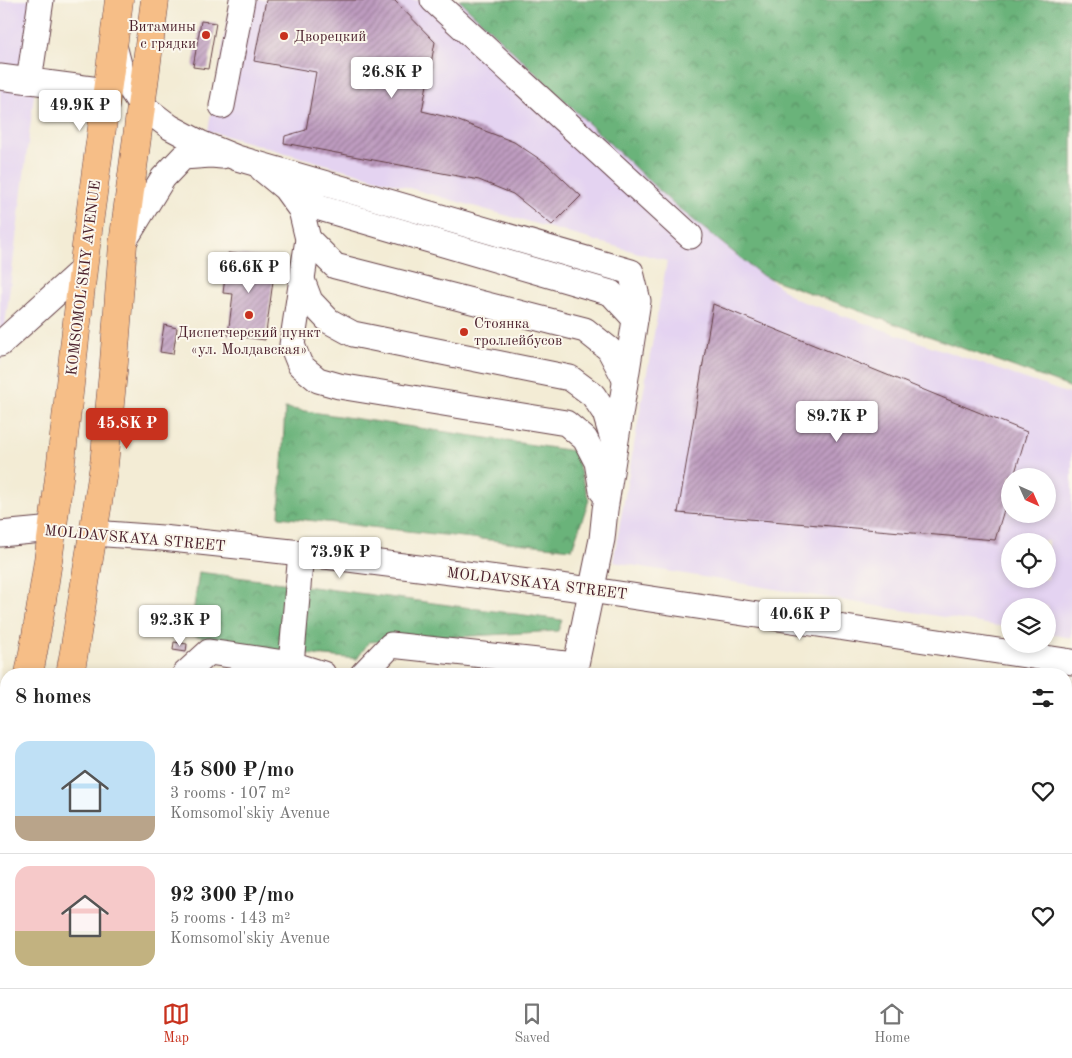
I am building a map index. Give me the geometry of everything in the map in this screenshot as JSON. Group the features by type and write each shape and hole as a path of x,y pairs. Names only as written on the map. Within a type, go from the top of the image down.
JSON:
{"main road":[{"name":"KOMSOMOL'SKIY AVENUE","path":"30,668 53,529 83,269 119,0"},
{"path":"71,668 104,465 123,244 155,0"},
{"name":"MOLDAVSKAYA STREET","path":"53,529 93,533"}],"street":[{"path":"29,81 41,0"},
{"path":"222,106 242,0"},
{"path":"432,0 690,236"},
{"path":"114,42 122,76 141,105 170,128 200,143 261,168 285,188 320,208 611,293 635,319"},
{"path":"0,77 107,91"},
{"path":"123,244 163,178 183,158 211,155 237,158 631,272 638,302 602,539 575,668"},
{"path":"285,188 301,210 308,239 292,345 300,365 318,380 348,387 566,423 585,439 597,462 605,510"},
{"path":"308,239 335,266 585,330 610,349 625,379"},
{"path":"3,340 83,269"},
{"path":"302,280 310,301 329,321 353,334 570,378 593,395 604,413 615,445"},
{"name":"MOLDAVSKAYA STREET","path":"0,534 53,529"},
{"name":"MOLDAVSKAYA STREET","path":"93,533 162,538 591,590 1072,662"},
{"path":"291,664 301,554"},
{"path":"369,668 391,645 567,668"},
{"path":"192,668 209,652 291,664 304,668"}],"shaded area":[{"path":"0,0 46,0 0,366"},
{"path":"231,0 459,0 671,202 795,299 1072,395 1072,638 1056,635 1056,598 1001,598 1001,627 613,562 667,261 208,131"}],"green space":[{"path":"459,0 1072,0 1072,388 763,276 671,202"},
{"path":"285,408 574,451 589,500 572,549 279,517"},
{"path":"199,572 562,620 558,631 369,642 357,659 240,648 190,634"}],"building":[{"path":"266,0 394,0 435,42 422,111 451,118 514,142 547,164 581,196 552,225 513,194 479,180 284,143 285,136 306,130 316,72 254,61"},
{"path":"201,21 216,23 208,69 193,67"},
{"name":"Диспетчерский пункт «ул. Молдавская»","path":"228,253 276,259 265,340 228,335 233,294 223,293"},
{"path":"713,304 1027,432 1016,468 1001,468 1001,520 995,540 678,513"},
{"path":"164,325 177,328 173,354 160,352"},
{"path":"174,642 187,644 186,652 173,650"}],"place":[{"name":"Витамины с грядки","path":"206,35"},
{"name":"Дворецкий","path":"284,36"},
{"name":"Диспетчерский пункт «ул. Молдавская»","path":"249,315"},
{"name":"Стоянка троллейбусов","path":"464,332"}]}
